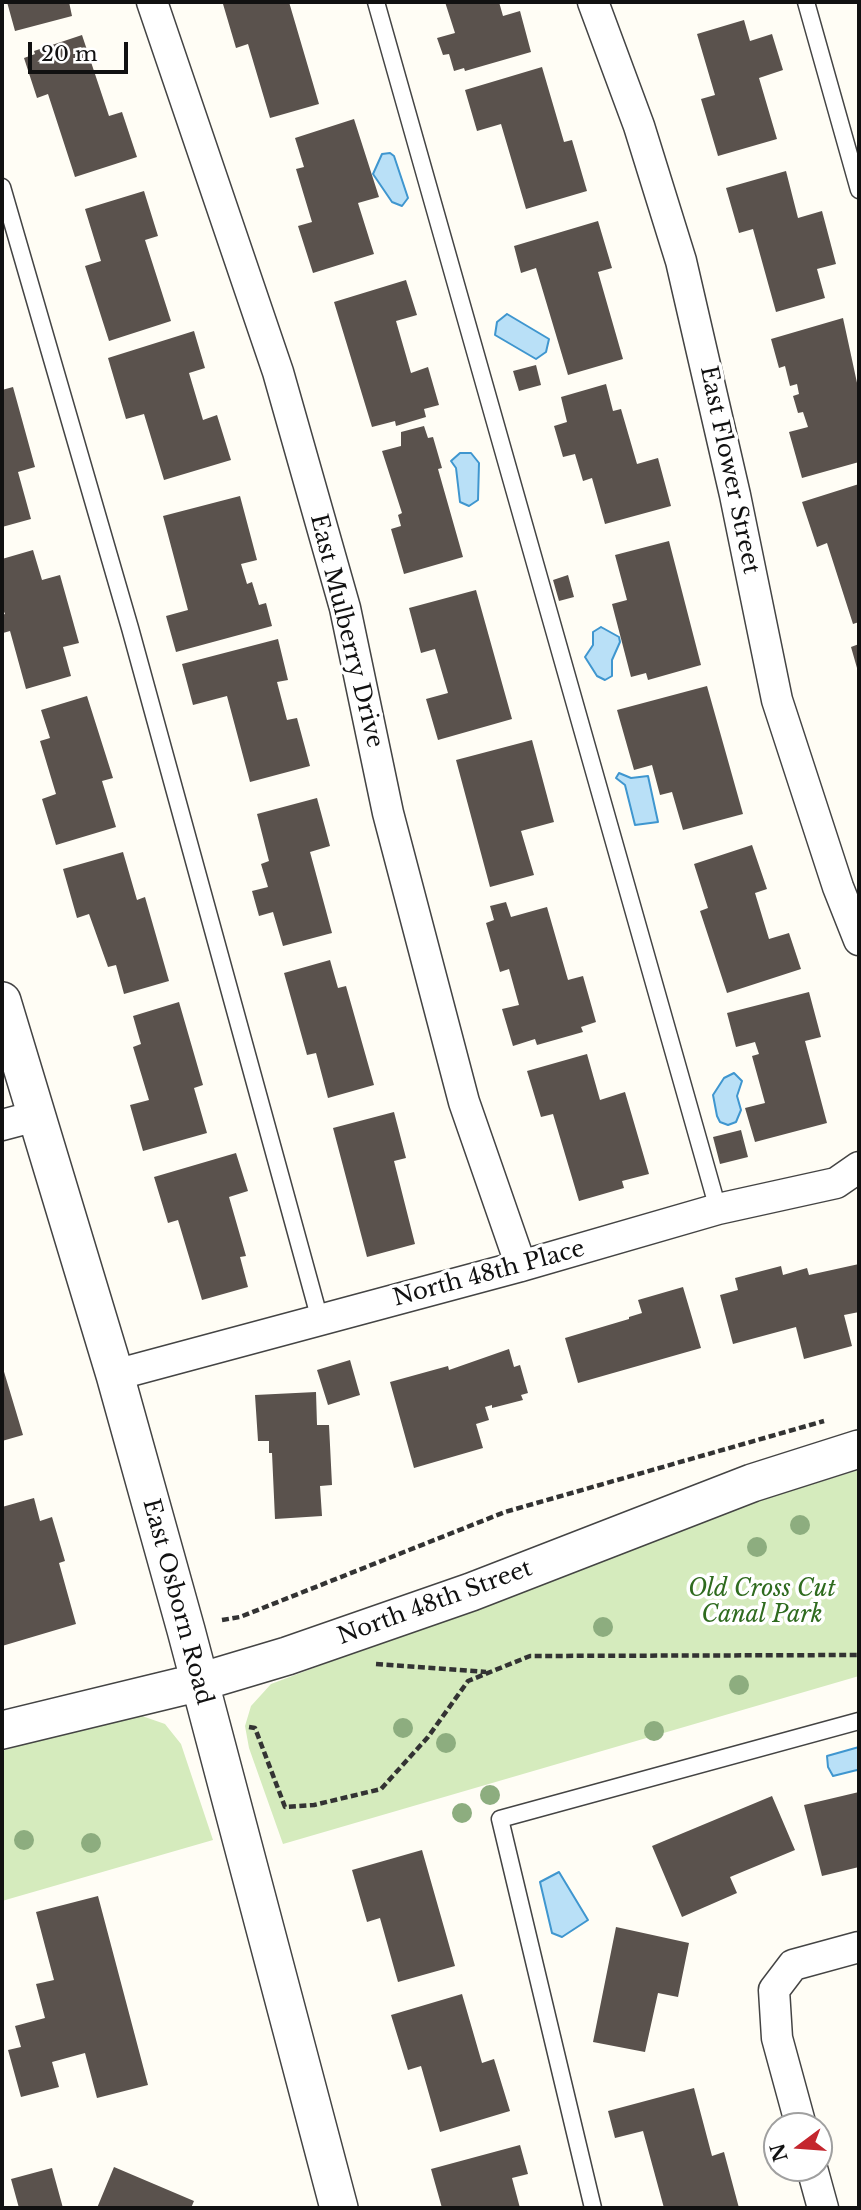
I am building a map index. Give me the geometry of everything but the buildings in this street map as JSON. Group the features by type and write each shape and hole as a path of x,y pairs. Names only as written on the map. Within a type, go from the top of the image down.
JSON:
{"street":[{"name":"East Mulberry Drive","path":"152,2 278,373 345,608 388,813 464,1101 521,1266"},
{"name":"East Flower Street","path":"593,2 639,125 681,261 736,495 778,700 838,887 859,940"},
{"name":"East Osborn Road","path":"2,1001 19,1121 114,1376 200,1682 339,2208"},
{"name":"North 48th Place","path":"114,1376 521,1266 718,1209 836,1183 859,1167"},
{"name":"North 48th Street","path":"2,1730 200,1682 287,1656 471,1592 752,1483 859,1449"},
{"path":"796,2112 777,2038 774,1990 793,1965 859,1947"},
{"path":"816,2182 822,2208"}],"lane":[{"path":"376,2 718,1209"},
{"path":"806,2 859,190"},
{"path":"2,187 130,628 320,1320"},
{"path":"593,2208 500,1819 859,1721"}],"path":[{"path":"222,1620 240,1617 505,1512 826,1420"},
{"path":"255,1728 285,1807 314,1805 381,1789 428,1737 468,1681 530,1656 859,1655"},
{"path":"365,1664 490,1672"}],"green space":[{"name":"Old Cross Cut Canal Park","path":"859,1470 859,1676 283,1844 249,1748 245,1726 251,1706 271,1684 760,1500"},
{"path":"123,1715 142,1716 165,1724 181,1744 213,1840 2,1901 2,1751"}],"water":[{"path":"390,153 394,156 408,198 402,206 392,202 373,174 382,154"},
{"path":"507,314 549,339 546,352 536,359 495,335 497,322"},
{"path":"460,453 471,453 479,463 478,500 469,506 460,502 456,468 451,461"},
{"path":"601,627 619,637 620,642 612,660 612,676 605,680 597,676 585,657 593,645 593,632"},
{"path":"619,773 631,778 648,776 658,822 635,825 625,785 616,778"},
{"path":"734,1073 742,1081 737,1096 741,1110 736,1122 728,1125 720,1122 717,1116 713,1095 724,1078"},
{"path":"859,1747 859,1772 857,1770 833,1776 828,1767 827,1756"},
{"path":"559,1872 588,1920 562,1937 552,1933 540,1882"}]}
